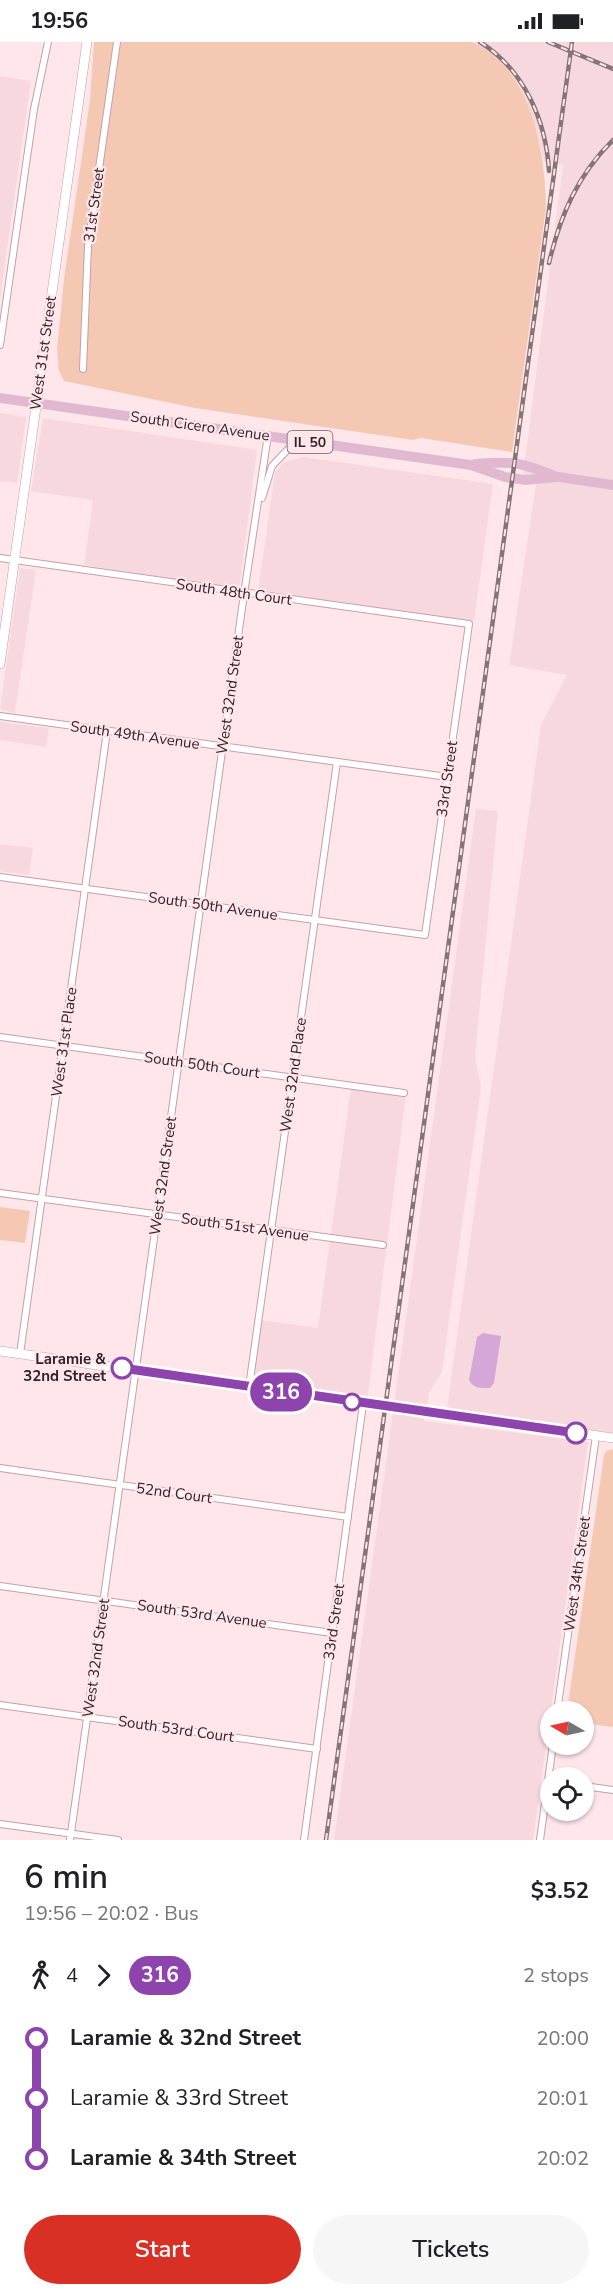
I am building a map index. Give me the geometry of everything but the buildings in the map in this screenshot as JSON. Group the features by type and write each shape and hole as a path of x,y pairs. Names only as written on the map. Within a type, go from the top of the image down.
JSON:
{"main road":[{"name":"West 31st Street","path":"0,664 87,42"},
{"name":"South Cicero Avenue","path":"0,398 471,465 515,479 559,477 613,485"},
{"name":"South Cicero Avenue","path":"471,465 517,462 559,477"},
{"path":"0,1351 382,1406"},
{"path":"426,1412 613,1438"}],"street":[{"path":"0,345 34,109 48,42"},
{"name":"31st Street","path":"83,369 88,246 117,42"},
{"name":"West 32nd Street","path":"71,1837 268,435"},
{"name":"West 32nd Street","path":"256,513 272,466 297,440"},
{"name":"South 48th Court","path":"0,558 469,624"},
{"name":"33rd Street","path":"425,935 469,624"},
{"name":"South 49th Avenue","path":"0,716 448,777"},
{"name":"West 31st Place","path":"20,1353 107,731"},
{"name":"West 32nd Place","path":"249,1387 337,762"},
{"name":"South 50th Avenue","path":"0,877 425,935"},
{"name":"South 50th Court","path":"0,1037 404,1093"},
{"name":"South 51st Avenue","path":"0,1193 383,1245"},
{"name":"33rd Street","path":"304,1840 363,1404"},
{"name":"West 34th Street","path":"559,1701 596,1436"},
{"name":"52nd Court","path":"0,1468 348,1517"},
{"name":"South 53rd Avenue","path":"0,1586 332,1633"},
{"name":"South 53rd Court","path":"0,1705 317,1749"},
{"path":"594,1787 613,1790"},
{"path":"540,1840 543,1821"},
{"path":"0,1824 71,1837 118,1840"}],"shaded area":[{"path":"94,42 472,42 492,55 509,72 522,91 531,113 538,137 545,185 546,208 512,452 195,408 64,381 59,371 57,349 64,279 90,100"},
{"path":"472,42 613,42 613,1433 447,1409 541,725 567,675 509,665 537,477 523,475 563,165 544,162 538,134 521,91 505,67"},
{"path":"0,76 31,81 0,298"},
{"path":"0,413 26,417 17,483 0,481"},
{"path":"43,418 257,450 239,589 84,565 93,500 31,491"},
{"path":"303,457 493,484 474,621 258,590 275,473 283,463"},
{"path":"20,568 36,570 15,713 0,709"},
{"path":"0,722 49,728 46,747 0,740"},
{"path":"476,809 498,811 475,1057 481,1087 442,1372 429,1393 424,1421 588,1442 552,1701 540,1701 540,1755 545,1755 543,1767 540,1767 540,1789 533,1840 334,1840"},
{"path":"0,844 33,848 29,875 0,871"},
{"path":"351,1087 406,1095 367,1401 252,1385 261,1320 318,1328"},
{"path":"0,1207 30,1211 25,1243 0,1240"},
{"path":"483,1333 501,1336 494,1383 490,1388 475,1386 469,1380 477,1337"},
{"path":"613,1449 613,1727 594,1724 594,1701 568,1701 606,1451"}],"tunnel":[{"path":"382,1406 426,1412"}],"railway":[{"path":"480,42 509,67 530,98 543,133 549,171"},
{"path":"548,42 613,69"},
{"path":"326,1840 572,42"},
{"path":"549,263 565,212 580,181 613,140"}],"bus line":[{"name":"316","path":"122,1368 576,1433"}],"place":[{"name":"Laramie & 32nd Street","path":"122,1368"}]}
